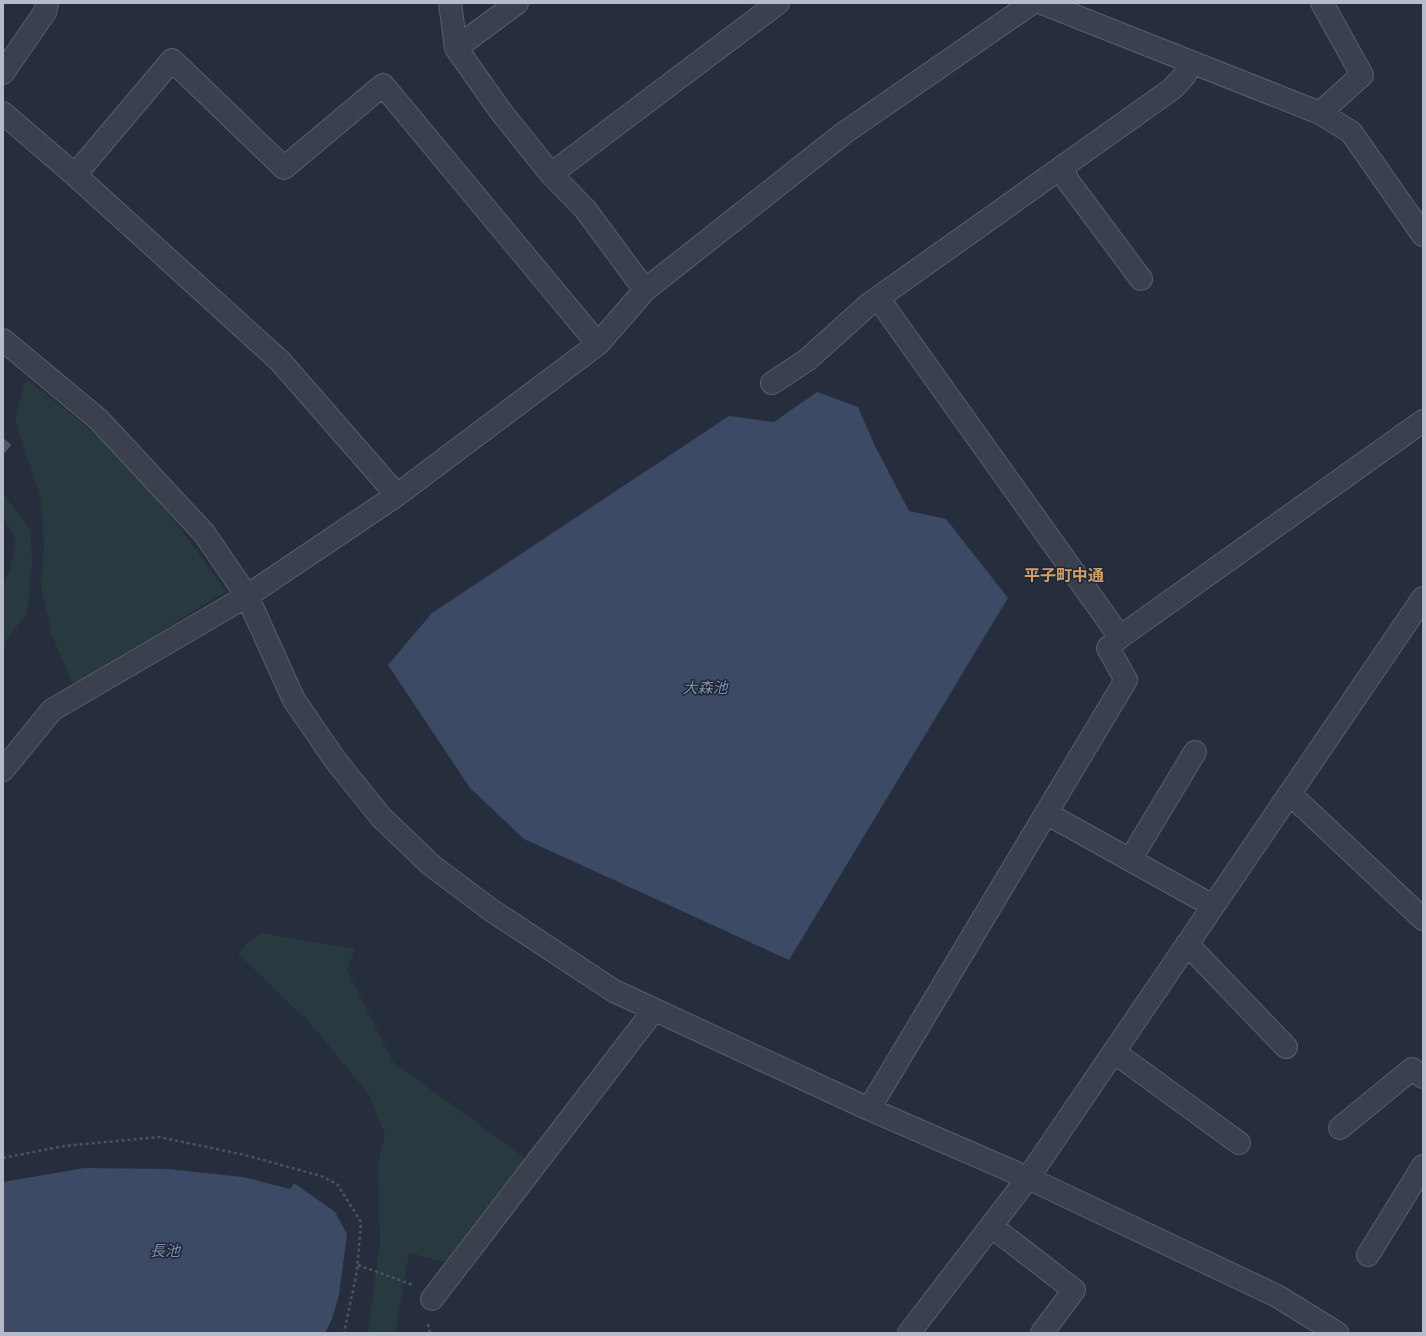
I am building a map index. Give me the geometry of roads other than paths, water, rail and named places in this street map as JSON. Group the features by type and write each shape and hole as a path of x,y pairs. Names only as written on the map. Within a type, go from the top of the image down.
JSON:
{"street":[{"path":"3,73 45,12 47,3"},
{"path":"450,3 456,48 502,113 552,174 585,209 645,290"},
{"path":"456,48 517,3"},
{"path":"552,174 778,3"},
{"path":"3,770 52,710 247,596 397,495 598,344 645,290 844,133 1032,3"},
{"path":"1042,3 1320,113 1351,132 1423,235"},
{"path":"1320,113 1362,75 1322,3"},
{"path":"75,175 172,60 284,168 383,85 598,344"},
{"path":"772,383 807,360 878,298 1172,89 1185,75 1192,62"},
{"path":"3,113 75,175 280,361 397,495"},
{"path":"1062,167 1068,181 1141,278"},
{"path":"878,298 1120,637"},
{"path":"3,340 98,419 204,533 247,596 294,700 336,761 381,817 431,865 491,910 614,991 869,1109 1028,1178 1277,1296 1337,1333"},
{"path":"869,1109 1126,680 1108,648 1120,637 1423,421"},
{"path":"909,1333 1028,1178 1423,598"},
{"path":"1130,860 1195,752"},
{"path":"1290,794 1423,919"},
{"path":"1046,813 1213,906"},
{"path":"1187,944 1286,1047"},
{"path":"432,1299 654,1010"},
{"path":"1114,1052 1239,1143"},
{"path":"1340,1128 1412,1069 1423,1077"},
{"path":"1368,1255 1423,1166"},
{"path":"991,1226 1074,1290 1042,1333"}],"water":[{"name":"大森池","path":"817,392 858,407 874,444 909,511 946,519 1008,598 789,960 524,839 470,788 388,665 432,613 729,416 774,422"},
{"name":"長池","path":"84,1168 167,1169 243,1177 290,1189 294,1183 335,1212 347,1234 339,1295 332,1319 325,1333 3,1333 3,1182"}],"district":[{"name":"平子町中通","path":"1064,576"}]}
